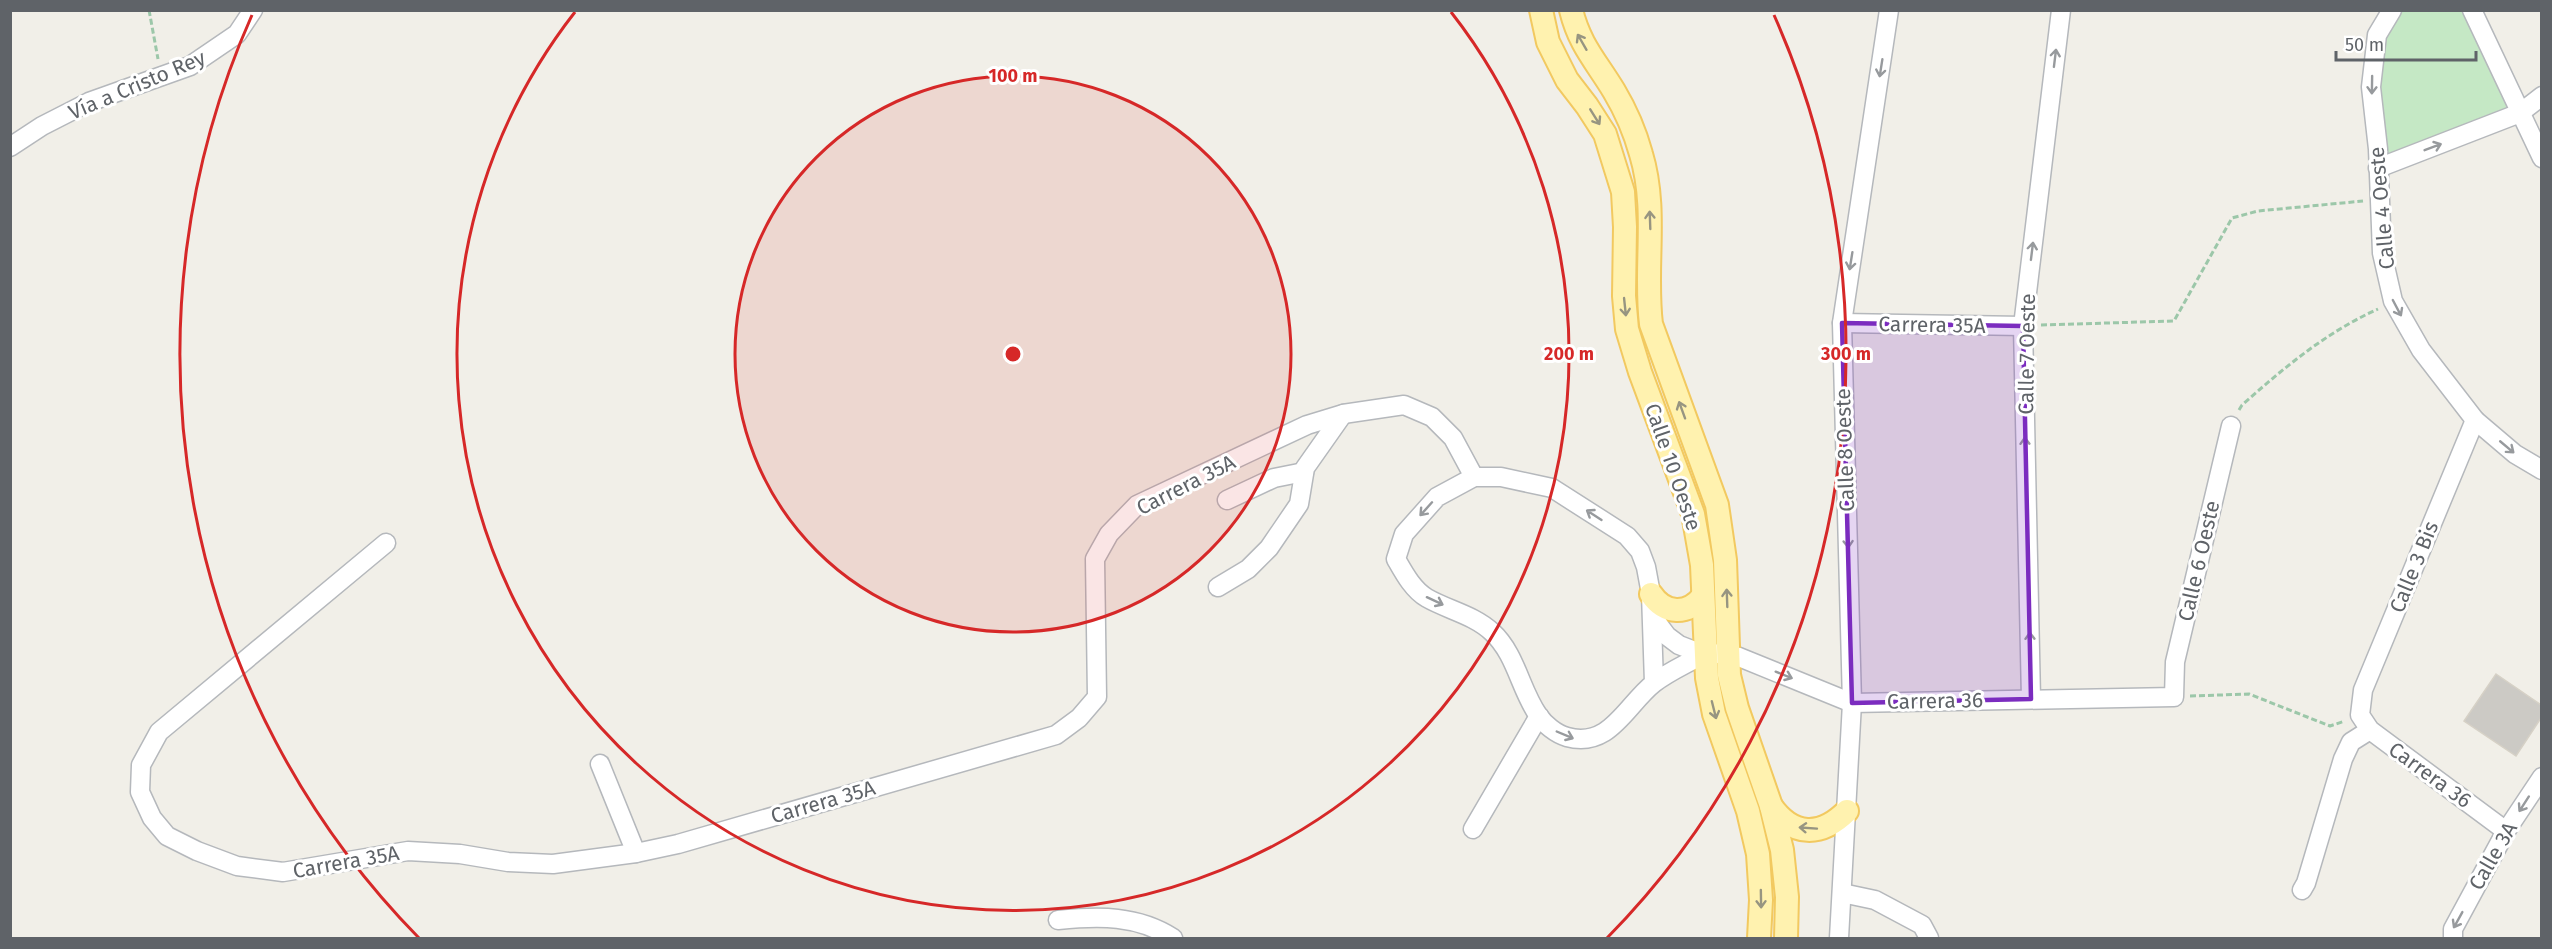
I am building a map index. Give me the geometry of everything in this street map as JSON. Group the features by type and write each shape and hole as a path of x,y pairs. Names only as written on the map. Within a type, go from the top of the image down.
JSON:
{"main road":[{"name":"Calle 10 Oeste","path":"1541,10 1548,42 1567,80 1605,134 1623,192 1624,296 1627,329 1640,372 1693,514 1702,565 1707,678 1714,714 1748,811 1758,854 1761,900 1759,939"},
{"name":"Calle 10 Oeste","path":"1571,10 1576,32 1618,98 1642,155 1649,187 1651,226 1647,295 1651,324 1718,505 1725,560 1729,675 1737,708 1771,806 1782,850 1787,897 1786,939"},
{"path":"1651,594 1656,602 1672,610 1690,608 1703,596"},
{"path":"1771,806 1780,818 1793,827 1808,830 1823,828 1836,822 1847,811"},
{"path":"1787,897 1802,939"}],"street":[{"name":"Vía a Cristo Rey","path":"10,147 42,126 89,102 190,66 214,52 237,34 253,10"},
{"name":"Calle 8 Oeste","path":"1839,939 1852,703 1842,323 1889,10"},
{"name":"Calle 7 Oeste","path":"2031,699 2023,326 2061,10"},
{"name":"Calle 4 Oeste","path":"2392,10 2377,35 2371,87 2378,149 2382,253 2393,302 2421,350 2475,420"},
{"path":"2472,10 2541,158"},
{"path":"2378,168 2520,112 2541,96"},
{"name":"Carrera 35A","path":"1842,323 2023,326"},
{"name":"Carrera 35A","path":"386,543 159,732 141,765 140,792 152,818 167,836 196,851 237,866 283,872 408,851 460,854 507,862 553,864 636,853 678,844 1056,735 1079,718 1097,697 1095,559 1109,534 1137,505 1307,425 1342,414 1404,405 1432,417 1453,438 1474,477"},
{"path":"1218,587 1248,569 1265,554 1299,504 1304,472 1342,414"},
{"path":"2475,420 2515,454 2541,470"},
{"name":"Calle 3 Bis","path":"2360,715 2363,690 2475,420"},
{"name":"Calle 6 Oeste","path":"2174,697 2175,662 2231,426"},
{"path":"1227,500 1274,478 1304,472"},
{"path":"1654,683 1651,594 1646,567 1640,551 1627,536 1552,488 1501,477 1474,477 1437,498 1404,534 1396,559 1416,589 1427,598 1492,631 1508,651 1539,716 1562,736 1585,740 1598,737 1609,730 1654,683 1705,653"},
{"name":"Carrera 36","path":"1651,594 1658,624 1667,636 1679,645 1705,653 1739,657 1852,703 2174,697"},
{"name":"Carrera 36","path":"2360,715 2370,730 2506,831"},
{"path":"1473,829 1539,716"},
{"path":"2302,890 2307,883 2343,759 2351,742 2370,730"},
{"path":"600,764 636,853"},
{"name":"Calle 3A","path":"2453,939 2453,929 2506,831 2541,777"},
{"path":"1842,893 1875,900 1922,925 1929,939"},
{"path":"1059,920 1099,916 1125,919 1136,921 1173,939"}],"path":[{"path":"149,10 161,78"},
{"path":"2023,326 2174,321 2232,218 2258,211 2380,200"},
{"path":"2231,426 2242,405 2290,363 2345,324 2393,302"},
{"path":"2174,697 2250,694 2330,726 2360,715"}],"highlighted area":[{"path":"1842,323 2023,326 2031,699 1852,703"}],"green space":[{"path":"2392,11 2472,11 2520,113 2378,168 2371,87"}],"building":[{"path":"2496,674 2541,705 2541,718 2516,756 2464,721"}]}
